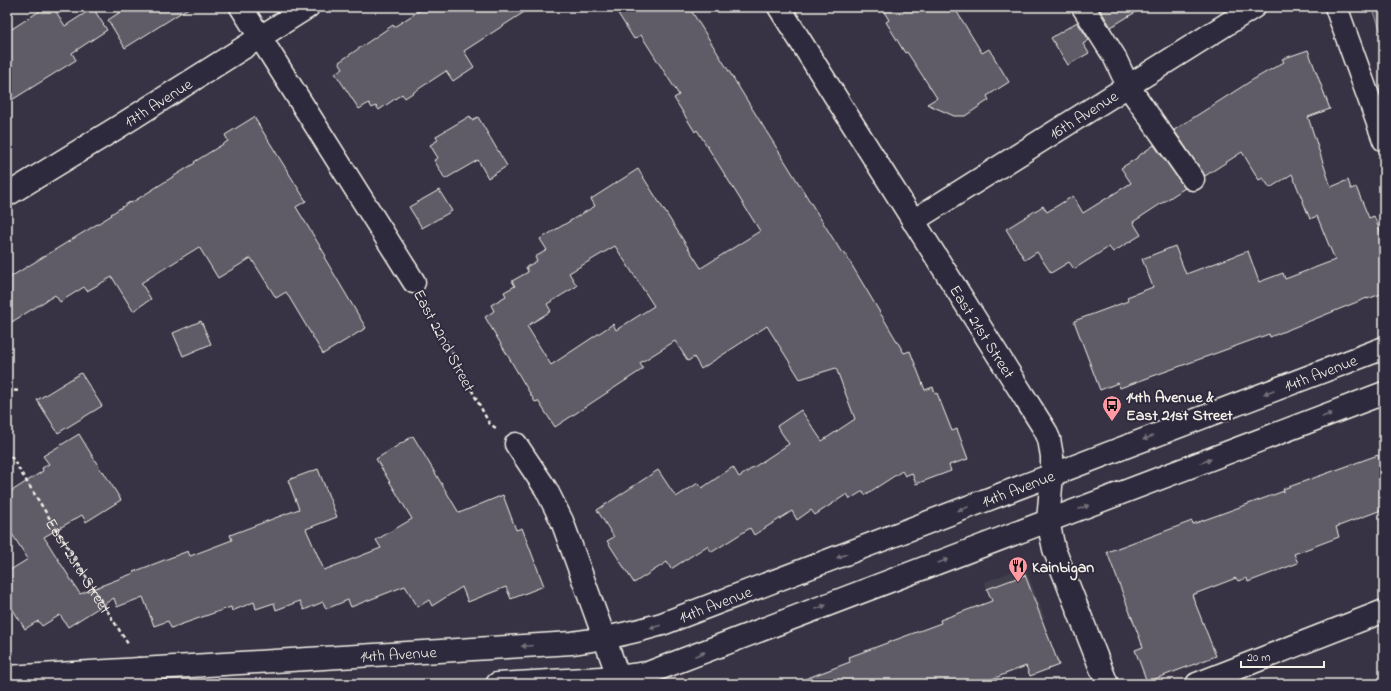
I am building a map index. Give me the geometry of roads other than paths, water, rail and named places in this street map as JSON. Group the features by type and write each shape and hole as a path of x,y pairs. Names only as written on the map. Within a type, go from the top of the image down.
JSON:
{"main road":[{"name":"East 22nd Street","path":"241,7 414,282"},
{"name":"17th Avenue","path":"7,194 115,129 308,7"},
{"name":"East 21st Street","path":"779,7 1045,430 1049,439 1052,456 1048,521 1054,549 1108,684"},
{"path":"1083,7 1114,56 1128,86 1193,179"},
{"name":"16th Avenue","path":"913,221 1254,7"},
{"path":"1336,7 1384,140"},
{"name":"14th Avenue","path":"7,677 141,677 572,643 634,633 662,624 1384,348"},
{"path":"497,684 619,681 648,673 1384,393"},
{"path":"516,444 546,489 562,521 619,681"},
{"path":"1197,684 1384,612"}],"place":[{"name":"14th Avenue & East 21st Street","path":"1112,422"},
{"name":"Kainbigan","path":"1018,583"}]}
